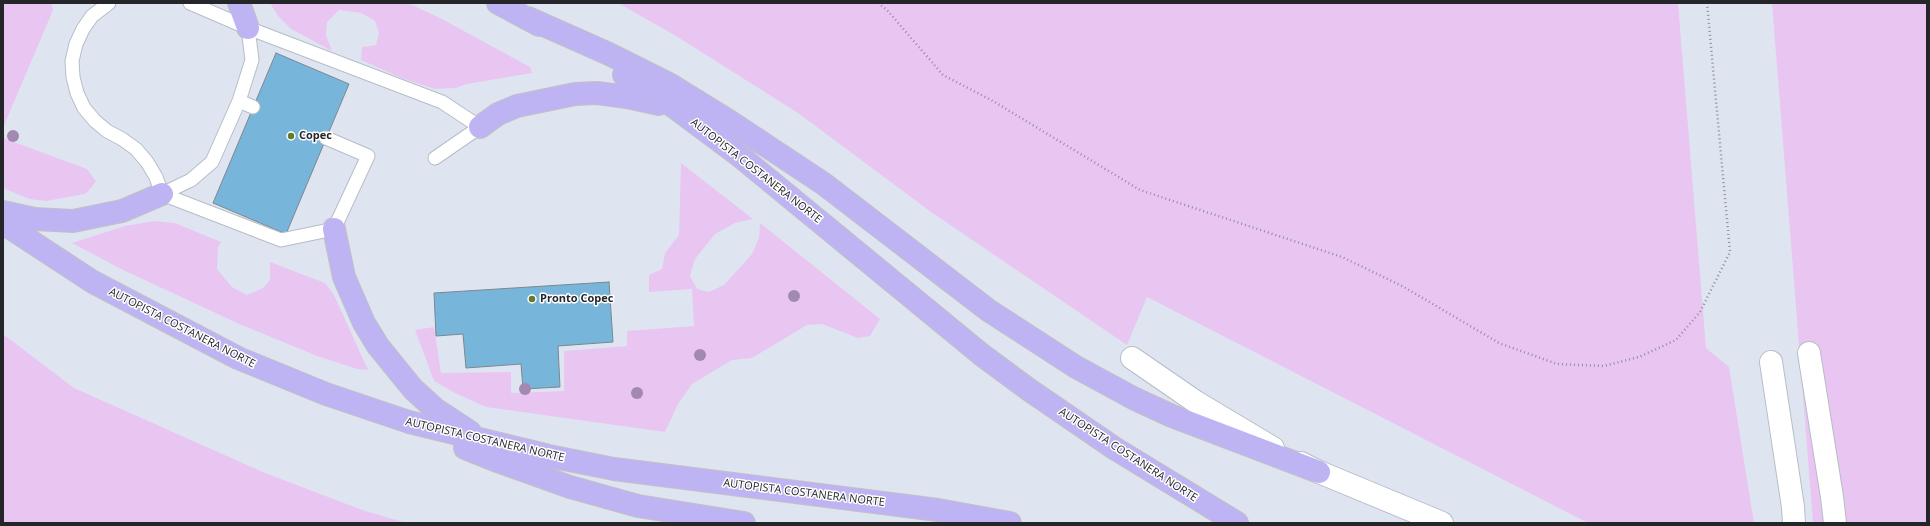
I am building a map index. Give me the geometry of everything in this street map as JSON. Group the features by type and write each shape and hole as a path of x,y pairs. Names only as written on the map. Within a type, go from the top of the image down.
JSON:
{"highway":[{"path":"240,3 248,28"},
{"name":"AUTOPISTA COSTANERA NORTE","path":"498,3 528,18 597,58 674,107 741,156 982,355 1028,389 1114,448 1237,523"},
{"path":"528,18 616,57 669,84 729,121 824,184 988,310 1032,340 1076,367 1172,416 1319,472"},
{"path":"480,127 498,114 517,106 575,94 597,93 627,97 674,107"},
{"path":"3,212 35,219 73,221 122,211 162,194"},
{"name":"AUTOPISTA COSTANERA NORTE","path":"3,223 93,282 238,358 326,394 409,422 486,442 614,469 916,507 1010,523"},
{"path":"334,229 346,283 364,323 378,346 413,389 435,409 486,442"},
{"path":"409,422 500,462 570,487 638,506 744,523"}],"street":[{"path":"1809,353 1835,523"},
{"path":"1132,358 1196,402 1254,437 1319,472 1442,523"},
{"path":"1771,362 1794,523"}],"lane":[{"path":"109,3 92,16 82,29 76,44 72,61 73,77 77,93 84,108 95,121 107,132 122,139 136,149 147,162 156,177 162,194 281,240 334,229 368,156 326,138"},
{"path":"190,3 248,28 442,102 480,127 435,158"},
{"path":"162,194 191,180 212,162 238,101 252,60 248,28"},
{"path":"238,101 253,107"}],"path":[{"path":"878,3 887,10 943,75 993,101 1140,190 1342,257 1404,287 1500,343 1557,364 1604,366 1639,357 1676,340 1700,312 1730,252 1707,3"}],"shaded area":[{"path":"3,3 51,3 53,10 3,128"},
{"path":"270,3 408,3 442,19 530,67 532,73 467,84 456,88 435,89 404,79 361,60 362,47 376,45 379,33 375,21 361,13 339,10 327,22 326,35 332,51 291,29 278,16"},
{"path":"618,3 1678,3 1706,348 1729,367 1754,523 1588,523 1147,297 1127,345 931,212 798,113 676,36"},
{"path":"1772,3 1927,3 1927,523 1813,523"},
{"path":"3,138 87,169 96,181 85,194 46,201 29,199 3,188"},
{"path":"681,163 753,219 735,223 715,234 695,259 690,276 697,289 709,292 724,285 752,254 759,238 760,223 880,319 870,336 858,338 822,324 807,325 752,358 732,360 692,384 678,404 665,432 486,407 455,393 434,381 415,330 434,327 441,373 511,372 511,393 564,391 564,351 627,346 627,331 694,326 692,289 649,292 649,275 662,269 665,253 679,235"},
{"path":"154,221 175,223 221,242 218,247 217,269 232,287 247,295 263,288 270,280 270,262 325,283 334,295 368,370 357,369 317,356 237,323 121,269 72,243 125,226"},
{"path":"3,334 74,388 265,473 365,511 407,523 3,523"}],"building":[{"path":"276,53 349,84 286,234 213,203"},
{"path":"609,282 613,342 558,346 560,387 523,389 521,364 466,368 463,334 436,336 434,293"}],"place":[{"name":"Copec","path":"291,136"},
{"name":"Pronto Copec","path":"532,299"}]}
